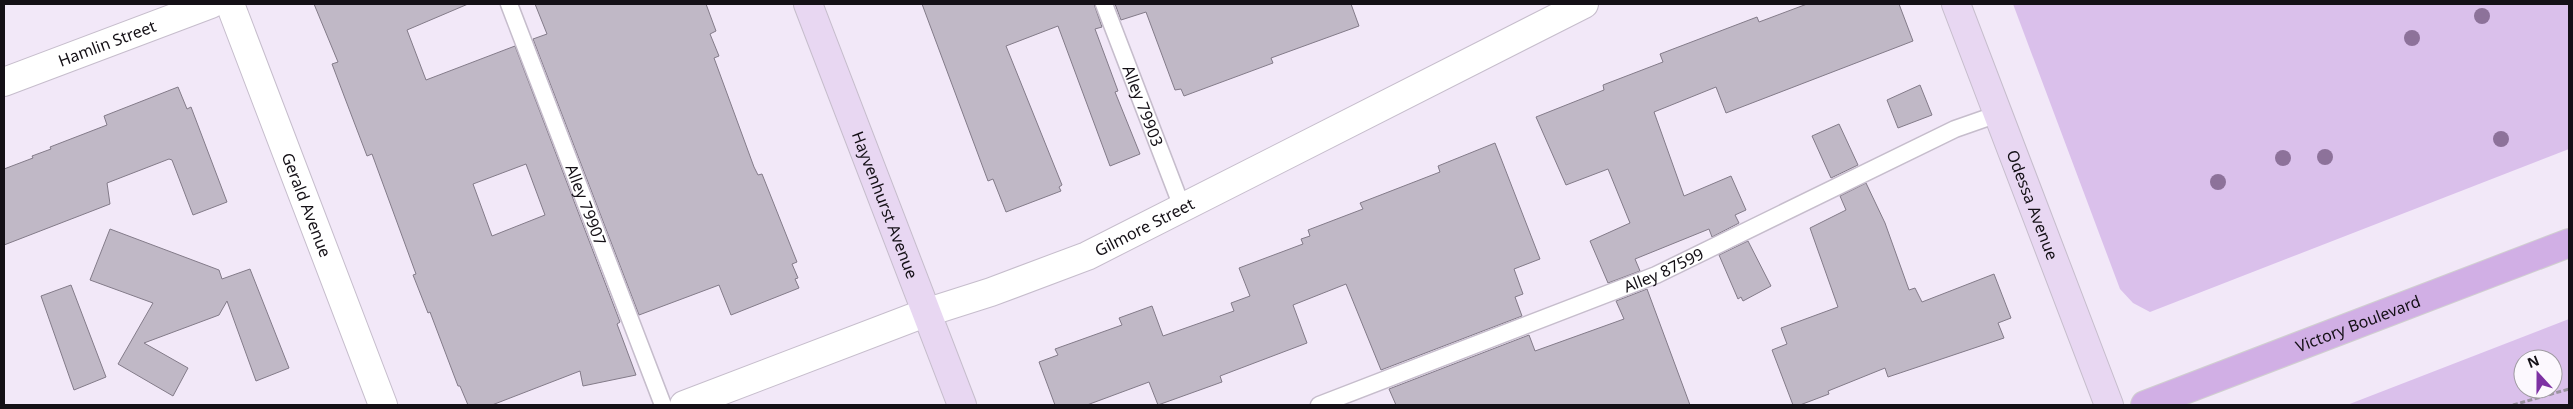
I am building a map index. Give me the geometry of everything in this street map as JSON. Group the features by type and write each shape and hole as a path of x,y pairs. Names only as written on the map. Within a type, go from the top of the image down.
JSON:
{"main road":[{"name":"Hayvenhurst Avenue","path":"808,4 925,313 962,405"},
{"name":"Odessa Avenue","path":"1956,4 2109,405"},
{"name":"Victory Boulevard","path":"2145,405 2569,243"}],"street":[{"name":"Hamlin Street","path":"4,82 210,4"},
{"name":"Gerald Avenue","path":"230,4 383,405"},
{"name":"Gilmore Street","path":"684,405 925,313 991,292 1087,256 1584,4"}],"lane":[{"name":"Alley 79907","path":"509,4 663,405"},
{"name":"Alley 79903","path":"1104,4 1182,207"},
{"name":"Alley 87599","path":"1319,405 1656,275 1955,130 1998,114"}],"path":[{"path":"2513,405 2569,389"}],"shaded area":[{"path":"2013,4 2569,4 2569,149 2150,312 2133,303 2120,289"},
{"path":"2569,319 2569,405 2347,405"}],"building":[{"path":"314,4 468,4 407,30 426,80 515,46 620,322 617,324 636,375 583,386 580,371 492,405 468,405 460,386 458,386 430,312 428,313 413,275 416,274 372,154 367,156 346,101 332,64 338,62","holes":["526,164 545,215 492,236 473,184"]},
{"path":"535,4 706,4 716,31 710,34 719,56 714,58 754,167 758,175 762,174 797,262 792,264 798,278 795,279 799,288 731,315 719,285 639,315 533,39 547,34"},
{"path":"922,4 1094,4 1102,27 1095,29 1118,91 1115,92 1140,154 1110,166 1058,26 1006,46 1062,185 1059,187 1061,191 1006,212 993,179 988,181"},
{"path":"1115,4 1351,4 1359,26 1271,58 1273,63 1184,96 1181,89 1175,90 1146,12 1121,20"},
{"path":"1807,4 1899,4 1913,41 1726,113 1716,87 1654,112 1684,196 1731,176 1746,210 1735,215 1739,223 1712,237 1709,229 1635,259 1640,271 1608,283 1590,241 1630,223 1608,169 1566,185 1536,117 1604,90 1603,85 1663,62 1660,54 1757,17 1759,22"},
{"path":"1920,85 1932,115 1898,128 1887,100"},
{"path":"178,87 187,109 191,107 227,202 193,215 172,160 169,159 107,183 110,204 4,245 4,169 33,158 32,156 51,149 50,147 107,125 104,116"},
{"path":"1839,124 1858,165 1831,178 1812,136"},
{"path":"1495,143 1540,259 1514,269 1523,294 1515,297 1522,316 1381,370 1346,284 1293,305 1307,343 1220,376 1222,382 1158,405 1149,382 1087,405 1055,405 1039,362 1058,355 1055,349 1122,325 1119,318 1152,306 1163,336 1234,311 1231,303 1250,296 1239,268 1303,244 1301,239 1310,236 1308,230 1363,209 1360,203 1440,172 1438,166"},
{"path":"1866,183 1885,223 1909,290 1915,288 1922,302 1994,274 2011,318 1998,323 2004,338 1888,377 1885,368 1828,391 1829,394 1800,405 1793,405 1772,350 1787,344 1781,328 1838,307 1810,228 1846,210 1840,196"},
{"path":"110,229 219,270 222,279 250,269 289,368 256,381 227,301 219,315 144,343 188,368 173,396 118,364 153,303 90,280"},
{"path":"1748,241 1771,286 1743,301 1741,297 1738,299 1719,255"},
{"path":"71,285 106,377 74,390 41,296"},
{"path":"1647,289 1690,405 1396,405 1389,389 1529,335 1535,351 1624,319 1616,301"}]}
